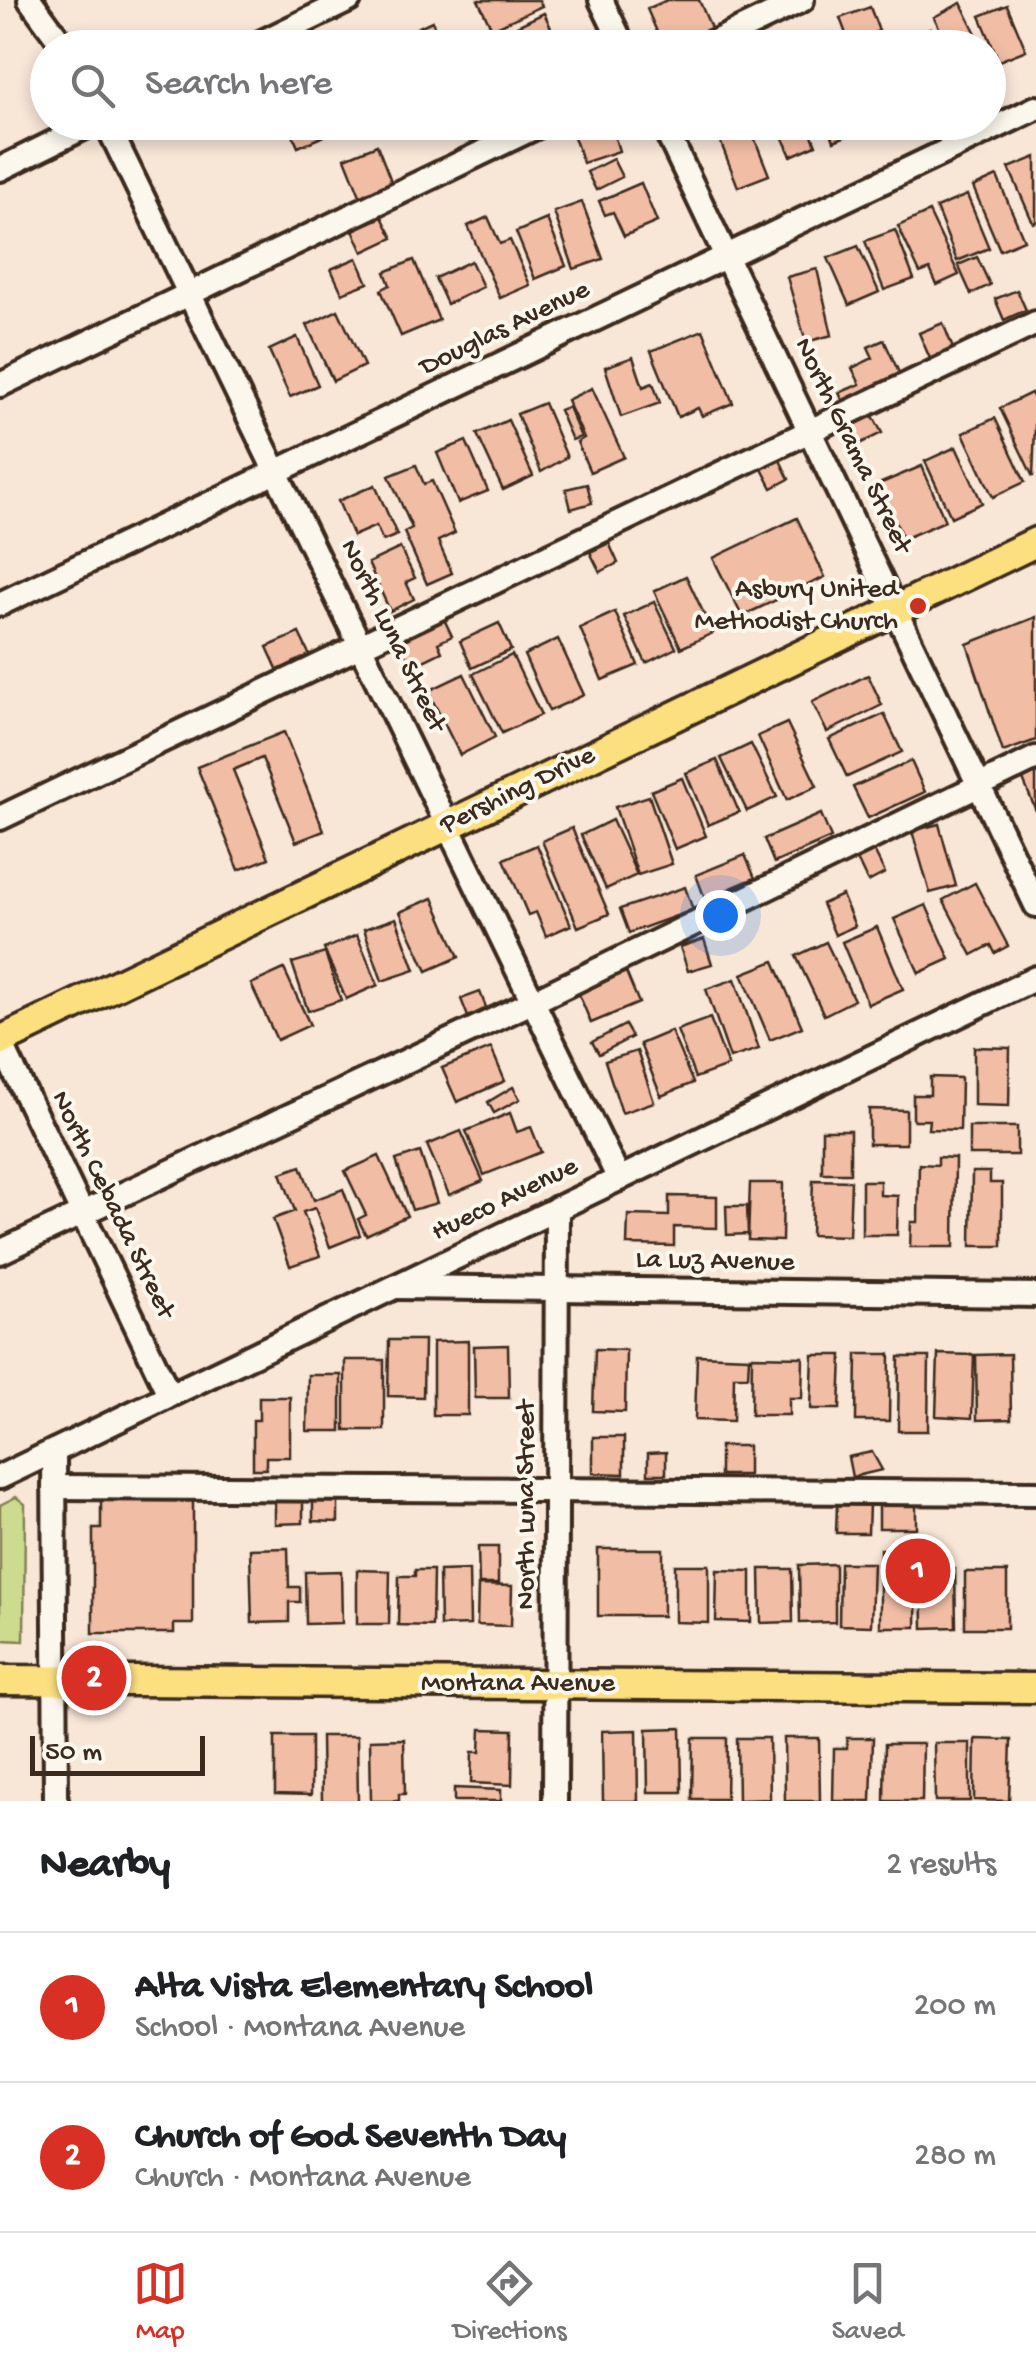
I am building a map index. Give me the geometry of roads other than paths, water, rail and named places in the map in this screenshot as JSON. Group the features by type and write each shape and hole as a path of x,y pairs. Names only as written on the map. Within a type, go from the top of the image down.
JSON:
{"main road":[{"name":"Pershing Drive","path":"0,1041 1036,542"},
{"name":"Montana Avenue","path":"0,1680 1036,1688"}],"street":[{"path":"30,0 52,30"},
{"path":"287,30 348,0"},
{"path":"601,0 615,30"},
{"path":"740,30 802,0"},
{"name":"Douglas Avenue","path":"1006,122 1036,108"},
{"path":"0,169 59,140"},
{"name":"North Luna Street","path":"115,140 279,470 620,1179"},
{"path":"0,385 509,140"},
{"name":"North Grama Street","path":"671,140 1036,905"},
{"name":"Douglas Avenue","path":"0,604 969,140"},
{"path":"0,818 1036,323"},
{"path":"0,1252 534,1001 1036,758"},
{"name":"Hueco Avenue","path":"0,1477 1036,978"},
{"name":"North Cebada Street","path":"0,1041 169,1394"},
{"name":"North Luna Street","path":"555,1801 557,1208"},
{"name":"La Luz Avenue","path":"393,1287 1036,1296"},
{"path":"54,1451 56,1801"},
{"path":"54,1487 1036,1494"}],"place":[{"name":"Asbury United Methodist Church","path":"918,606"},
{"name":"Alta Vista Elementary School","path":"918,1571"},
{"name":"Church of God Seventh Day","path":"94,1678"}]}
